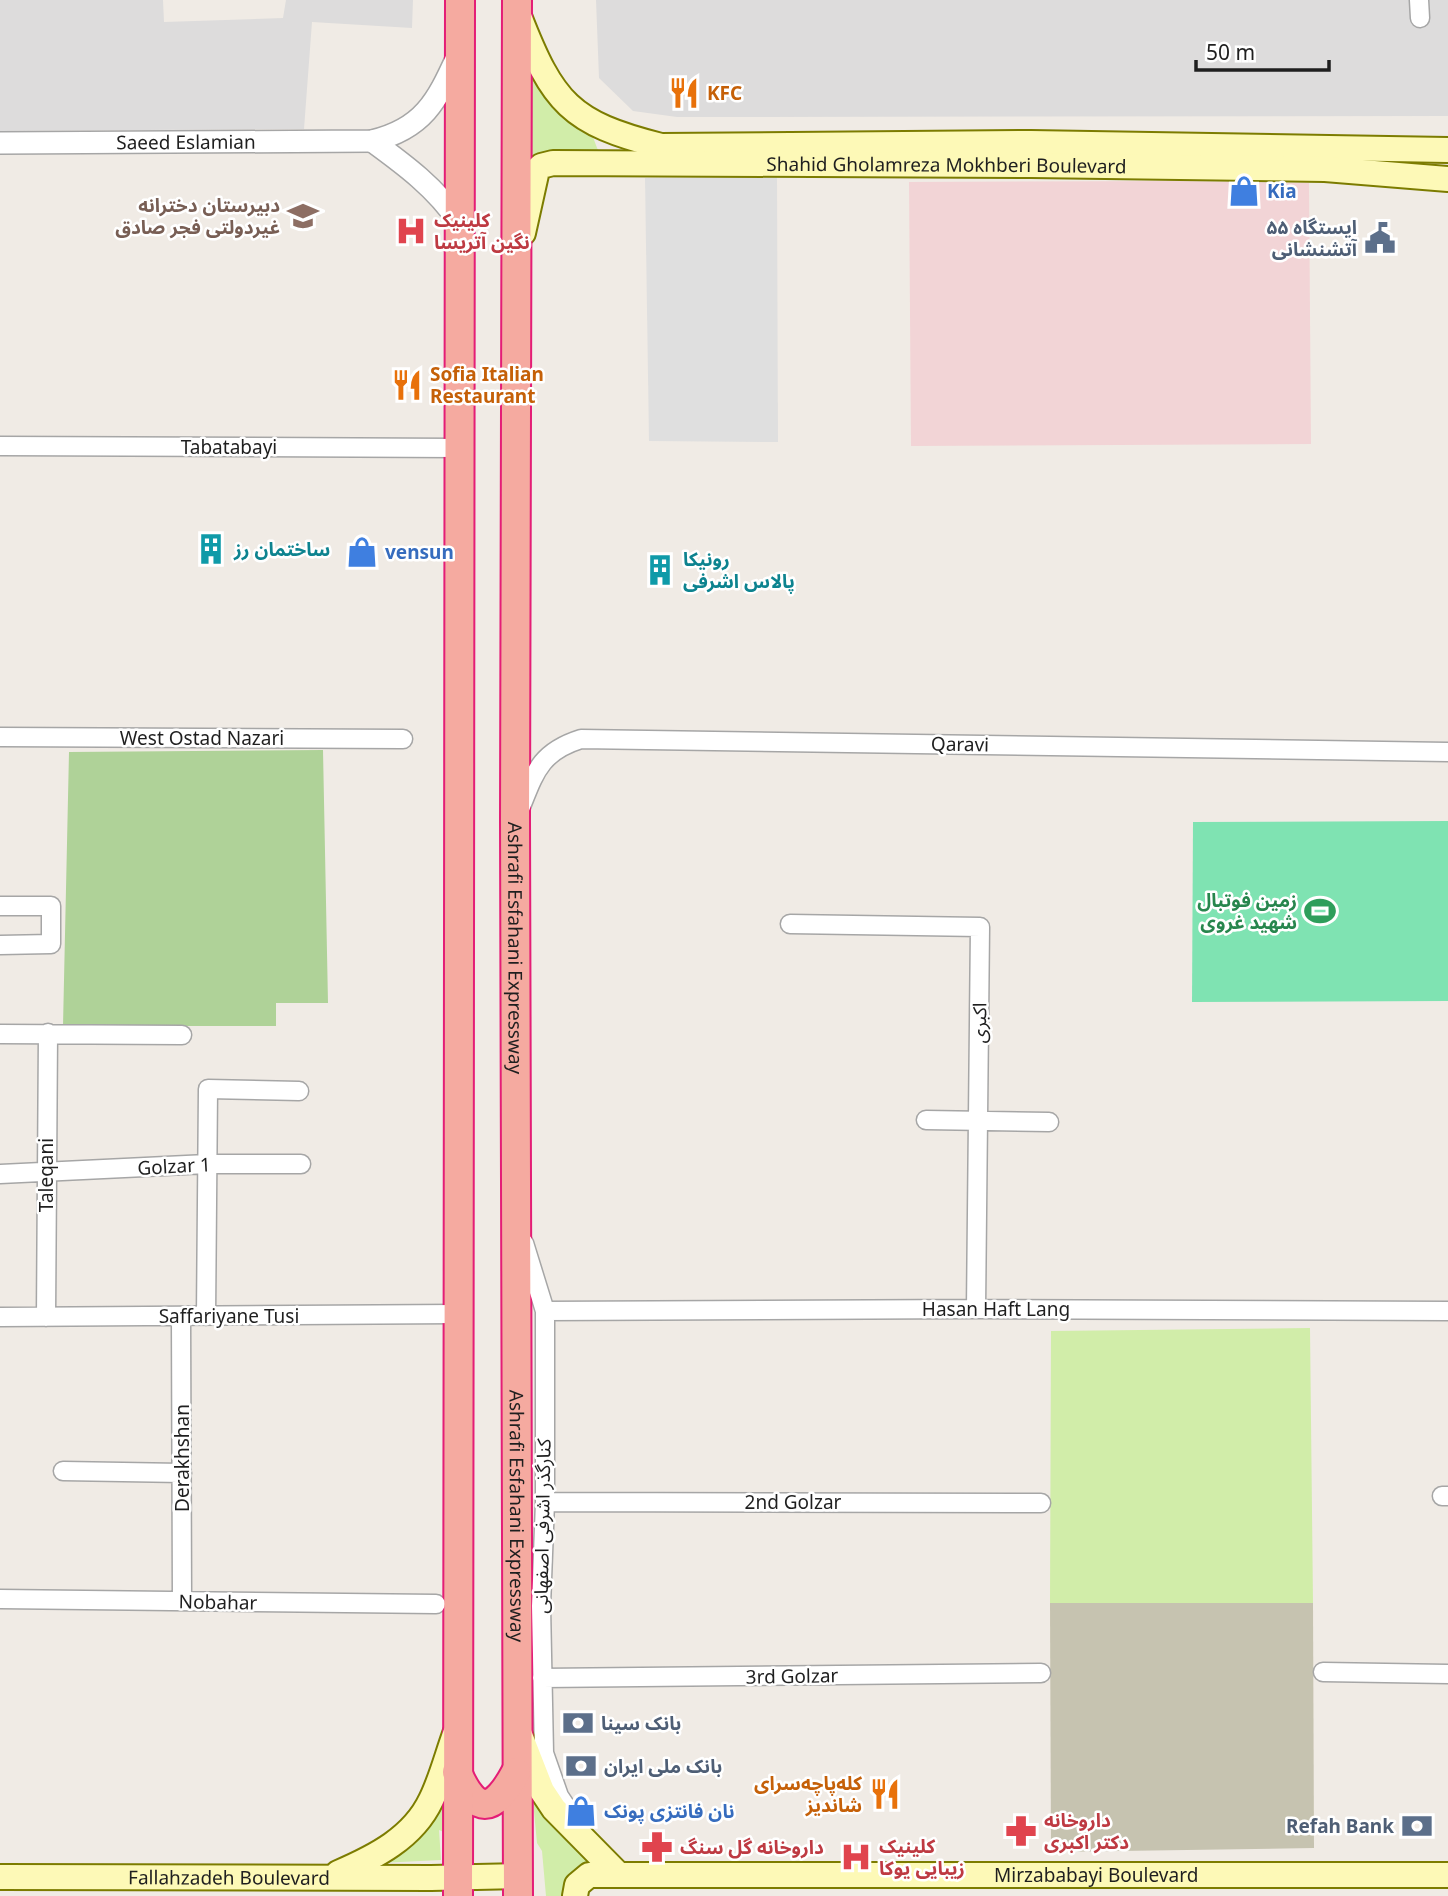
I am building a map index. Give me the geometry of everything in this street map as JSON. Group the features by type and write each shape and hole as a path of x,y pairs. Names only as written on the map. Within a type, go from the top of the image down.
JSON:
{"highway":[{"path":"458,1887 460,0"},
{"name":"Ashrafi Esfahani Expressway","path":"517,6 515,820 518,1886"},
{"path":"457,1772 465,1791 472,1800 479,1803 499,1799 516,1772"}],"main road":[{"name":"Shahid Gholamreza Mokhberi Boulevard","path":"517,6 540,67 552,87 571,109 592,123 629,138 707,155"},
{"name":"Shahid Gholamreza Mokhberi Boulevard","path":"517,257 535,175 541,166 553,163 707,155 1031,154 1326,158 1448,150"},
{"name":"Shahid Gholamreza Mokhberi Boulevard","path":"1326,158 1448,179"},
{"path":"516,1722 542,1791 554,1809 619,1875"},
{"path":"327,1878 374,1857 393,1844 417,1820 430,1802 457,1726"},
{"name":"Mirzababayi Boulevard","path":"575,1896 577,1885 589,1875 1448,1875"},
{"name":"Fallahzadeh Boulevard","path":"7,1879 327,1878 396,1887 518,1886"}],"street":[{"path":"1419,0 1420,18"},
{"name":"Saeed Eslamian","path":"0,143 372,141 393,136 409,127 426,111 443,89 459,52"},
{"path":"372,141 420,177 448,206 459,222"},
{"name":"Tabatabayi","path":"0,446 458,448"},
{"name":"West Ostad Nazari","path":"0,737 403,739"},
{"name":"Qaravi","path":"515,820 532,780 545,758 558,747 581,739 1448,751"},
{"path":"0,906 51,906 51,944 0,945"},
{"name":"اکبری","path":"790,924 980,927 976,1309"},
{"path":"0,1034 182,1035"},
{"name":"Taleqani","path":"46,1317 48,1034"},
{"path":"206,1316 208,1089 299,1091"},
{"path":"926,1121 1049,1122"},
{"name":"Golzar 1","path":"0,1174 207,1164 301,1164"},
{"name":"کنارگذر اشرفی اصفهانی","path":"516,1219 545,1311 545,1502 541,1606 544,1753 550,1775 569,1812 575,1831"},
{"name":"Hasan Haft Lang","path":"545,1311 1448,1311"},
{"name":"Saffariyane Tusi","path":"0,1317 458,1314"},
{"name":"Derakhshan","path":"181,1316 182,1601"},
{"path":"62,1471 182,1474"},
{"name":"2nd Golzar","path":"545,1502 1041,1503"},
{"name":"Nobahar","path":"0,1599 436,1604"},
{"path":"1323,1672 1448,1674"},
{"name":"3rd Golzar","path":"542,1678 1041,1673"}],"shaded area":[{"path":"0,0 163,0 164,22 283,18 286,0 413,0 412,28 312,22 304,129 0,131"},
{"path":"596,0 1448,0 1448,116 677,117 633,111 599,78"},
{"path":"777,177 778,442 649,441 645,178"},
{"path":"909,182 1309,183 1311,444 911,446"},
{"path":"1050,1603 1313,1603 1314,1848 1051,1852"}],"green space":[{"path":"530,61 591,132 599,153 529,180"},
{"path":"323,750 328,1003 276,1003 276,1026 63,1026 69,752"},
{"name":"زمین فوتبال شهید غروی","path":"1448,821 1448,1001 1192,1002 1193,822"},
{"path":"1310,1328 1313,1603 1050,1603 1051,1331"},
{"path":"530,1770 600,1861 564,1896 546,1896 542,1851 537,1843"},
{"path":"446,1772 446,1833 439,1830 441,1860 380,1863"}],"place":[{"name":"KFC","path":"684,93"},
{"name":"Kia","path":"1244,191"},
{"name":"دبیرستان دخترانه غیردولتی فجر صادق","path":"303,216"},
{"name":"کلینیک نگین آتریسا","path":"411,231"},
{"name":"ایستگاه ۵۵ آتشنشانی","path":"1380,238"},
{"name":"Sofia Italian Restaurant","path":"407,385"},
{"name":"ساختمان رز","path":"211,549"},
{"name":"vensun","path":"362,552"},
{"name":"رونیکا پالاس اشرفی","path":"660,570"},
{"name":"زمین فوتبال شهید غروی","path":"1320,911"},
{"name":"بانک سینا","path":"578,1723"},
{"name":"بانک ملی ایران","path":"581,1766"},
{"name":"کله‌پاچه‌سرای شاندیز","path":"885,1794"},
{"name":"نان فانتزی پونک","path":"581,1811"},
{"name":"Refah Bank","path":"1417,1826"},
{"name":"داروخانه دکتر اکبری","path":"1021,1831"},
{"name":"داروخانه گل سنگ","path":"657,1847"},
{"name":"کلینیک زیبایی یوکا","path":"856,1857"}]}
